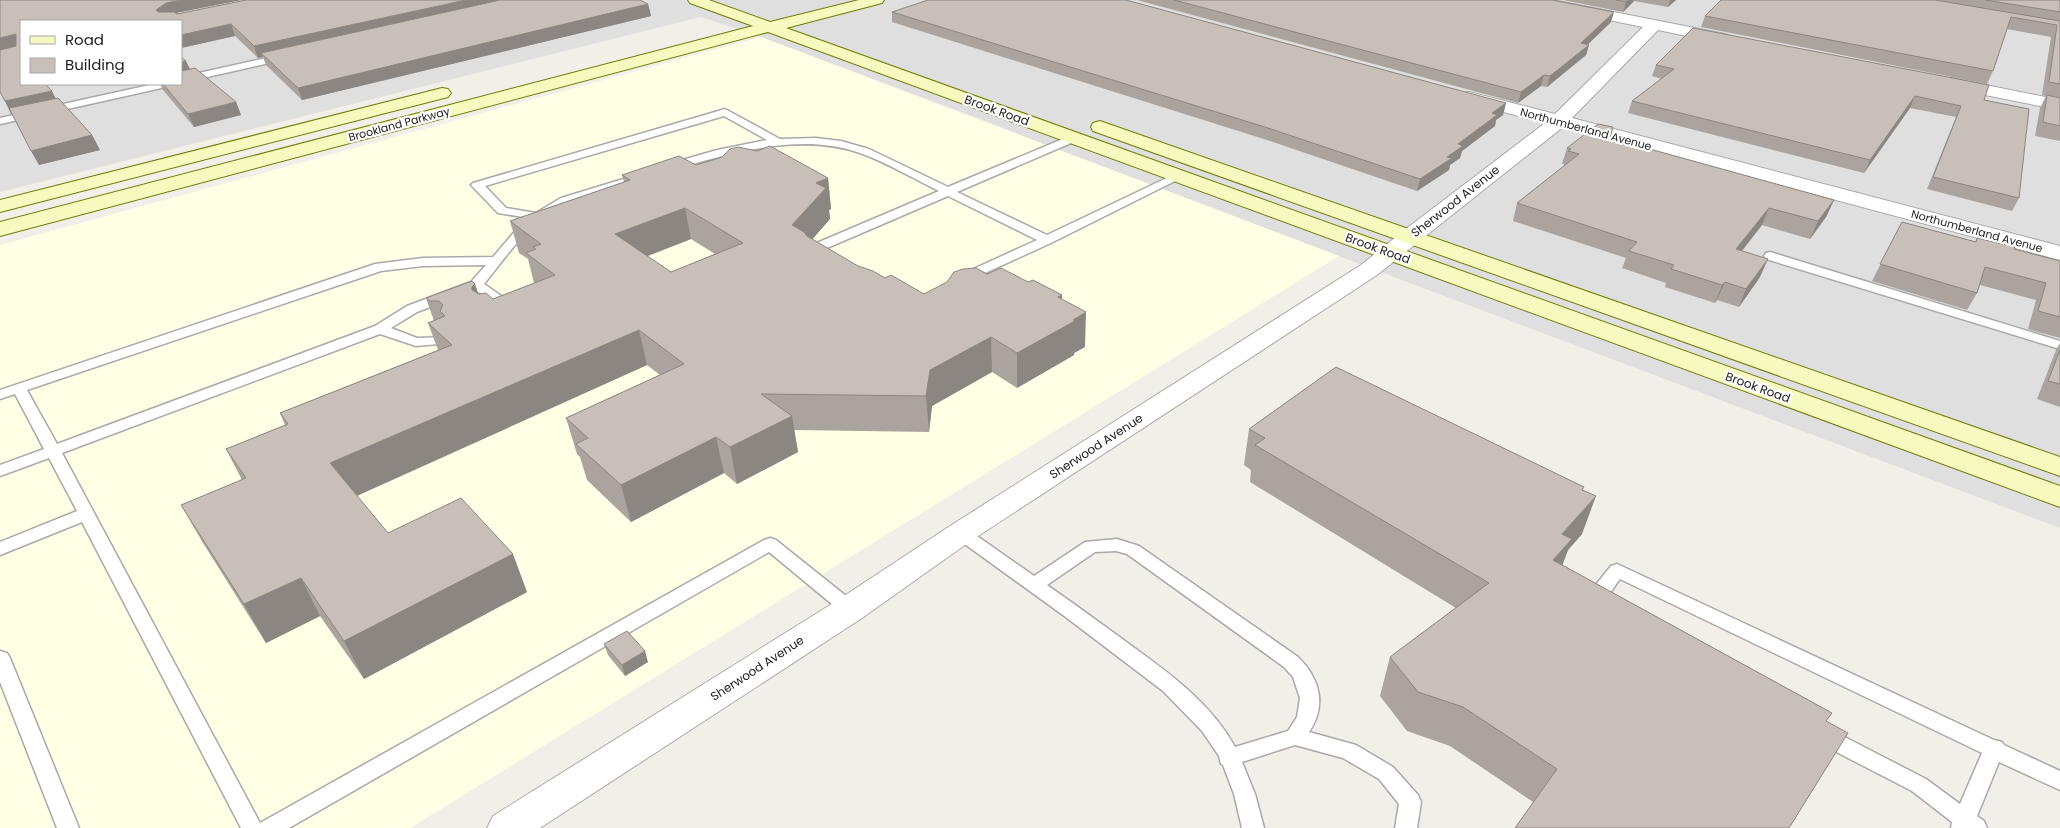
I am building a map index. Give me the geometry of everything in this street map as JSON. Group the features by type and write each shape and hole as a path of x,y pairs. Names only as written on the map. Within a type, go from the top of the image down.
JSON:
{"main road":[{"name":"Brook Road","path":"695,0 770,27 1076,129 1400,245 2060,467"},
{"name":"Brookland Parkway","path":"0,229 876,0"},
{"path":"716,24 769,10 826,30"},
{"path":"555,64 603,52"},
{"name":"Brook Road","path":"950,74 1024,100"},
{"name":"Brookland Parkway","path":"0,206 459,89"},
{"name":"Brook Road","path":"1076,129 1179,176 1400,245 2060,497"}],"street":[{"path":"1530,0 1741,42"},
{"name":"Sherwood Avenue","path":"507,828 850,609 961,533 1369,270 1558,122 1654,25"},
{"path":"1934,80 2060,105"},
{"name":"Northumberland Avenue","path":"1455,94 2060,253"}],"lane":[{"path":"182,80 297,54"},
{"path":"0,121 162,85"},
{"path":"536,216 502,211 478,185 725,112 777,142"},
{"path":"824,269 816,264 812,258 811,253 816,248 948,192 1076,129"},
{"path":"0,471 380,329 412,309 476,284 536,216 565,200 626,187 777,142 813,141 855,148 1047,240"},
{"path":"950,285 1179,176"},
{"path":"1770,256 2060,346"},
{"path":"0,395 379,267 416,262 496,261"},
{"path":"476,284 500,300 502,313 491,322"},
{"path":"380,329 416,342 446,340"},
{"path":"19,388 252,828"},
{"path":"0,549 86,514"},
{"path":"961,533 1035,584 1167,683 1202,716 1220,740 1247,802 1253,828"},
{"path":"269,828 770,544 850,609"},
{"path":"1035,584 1090,546 1117,544 1133,550 1291,662 1302,674 1310,698 1307,719 1296,737"},
{"path":"1602,620 1585,611 1617,570 1995,748 2060,781"},
{"path":"0,658 68,828"},
{"path":"1804,726 1919,785 1967,825 1995,748"},
{"path":"1228,758 1296,737 1349,751 1386,773 1410,802 1406,828"}],"shaded area":[{"path":"0,0 1905,0 2060,27 2060,528 1057,150 996,125 761,37 701,17 0,192"},
{"path":"761,37 1339,256 410,828 0,828 0,245"}],"building":[{"path":"0,0 181,0 166,3 156,10 158,12 174,12 177,14 246,0 466,0 254,46 231,24 182,35 182,20 20,20 20,85 46,85 52,91 5,101 0,92 0,50 16,46 16,34 0,38"},
{"path":"500,0 640,0 648,4 298,88 261,53"},
{"path":"928,0 1126,0 1506,103 1492,113 1497,115 1458,144 1463,146 1447,157 1452,158 1420,179 1268,128 892,12"},
{"path":"1174,0 1552,0 1614,12 1581,43 1589,45 1550,76 1544,75 1521,92"},
{"path":"1721,0 1935,0 2060,21 2060,84 2049,82 2057,25 2011,17 1993,71 1705,16"},
{"path":"1985,0 2060,0 2060,12"},
{"path":"1693,28 1989,85 1984,100 2029,109 2019,198 1933,177 1961,106 1915,96 1870,160 1632,101 1674,69 1656,65"},
{"path":"195,68 236,102 188,114 164,85 182,85 182,71"},
{"path":"2047,95 2060,98 2060,126 2043,122"},
{"path":"58,98 92,135 31,151 9,108"},
{"path":"1598,124 1613,127 1610,138 1834,200 1818,221 1769,208 1736,249 1768,259 1746,289 1725,282 1722,285 1671,269 1674,265 1629,251 1637,242 1517,203 1579,154 1568,151 1571,149 1567,148"},
{"path":"770,146 828,178 816,183 826,188 792,225 858,266 873,271 885,278 891,275 924,294 947,282 954,272 976,268 987,274 1001,268 1028,282 1033,280 1062,295 1058,297 1086,312 1073,320 1075,321 1017,353 991,337 930,370 926,396 761,394 792,416 730,447 716,437 621,485 576,444 588,438 566,418 684,364 639,330 330,463 388,533 461,498 513,554 344,641 301,578 244,604 181,505 246,478 226,449 288,424 280,413 452,345 428,323 445,316 440,311 443,305 439,301 430,301 426,298 472,281 475,284 472,290 479,294 486,293 493,299 555,275 526,253 536,249 533,247 541,244 510,221 630,180 622,175 679,156 696,165 722,157 730,149 738,147 757,151","holes":["685,208 743,243 671,272 615,234"]},
{"path":"1902,222 1976,242 1977,238 2015,247 2014,249 2060,261 2060,317 2038,311 2046,283 1985,267 1977,293 1880,264"},
{"path":"2060,350 2060,384 2048,381"},
{"path":"1336,367 1584,487 1582,490 1596,496 1562,534 1572,539 1553,560 1832,713 1826,721 1848,733 1789,828 1515,828 1557,769 1463,707 1418,692 1390,657 1489,583 1255,445 1265,438 1249,429"},
{"path":"627,631 645,651 622,665 604,644"}]}
